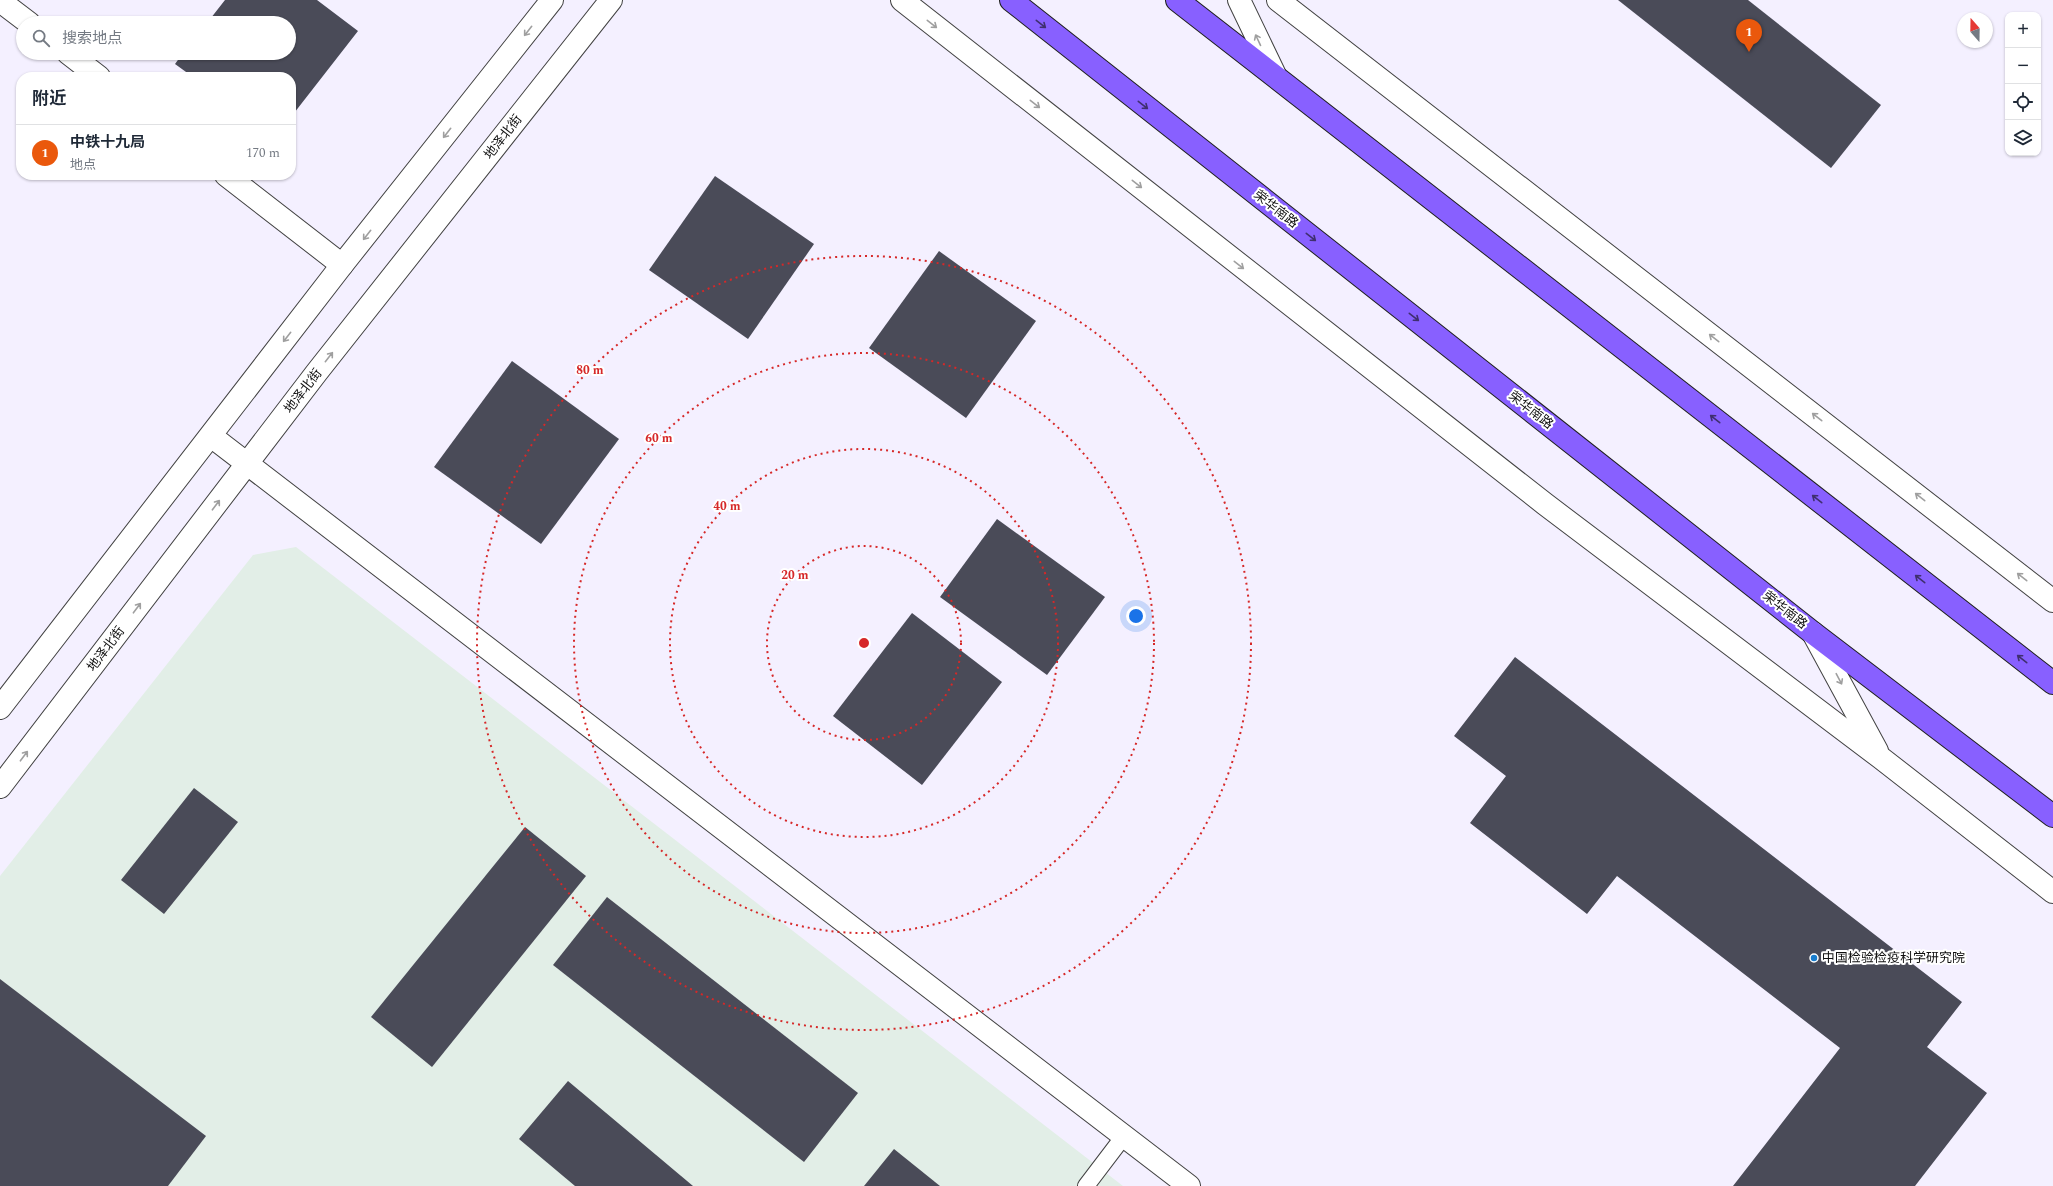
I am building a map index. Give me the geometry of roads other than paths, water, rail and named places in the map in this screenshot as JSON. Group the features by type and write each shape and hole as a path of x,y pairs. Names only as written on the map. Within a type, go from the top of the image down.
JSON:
{"main road":[{"name":"荣华南路","path":"1010,0 1814,632 2053,816"},
{"path":"1177,0 2053,683"}],"street":[{"path":"0,0 20,16"},
{"path":"0,708 342,265 552,0"},
{"name":"地泽北街","path":"0,787 247,464 611,0"},
{"path":"902,0 1545,504 1881,758 2053,892"},
{"path":"1239,0 1275,75"},
{"path":"1278,0 2053,601"},
{"path":"77,60 93,72"},
{"path":"232,180 342,265"},
{"path":"210,436 1189,1186"},
{"path":"1814,632 1881,758"}],"lane":[{"path":"1086,1186 1124,1136"}],"place":[{"name":"中铁十九局","path":"1749,52"},
{"name":"中国检验检疫科学研究院","path":"1814,958"}]}
